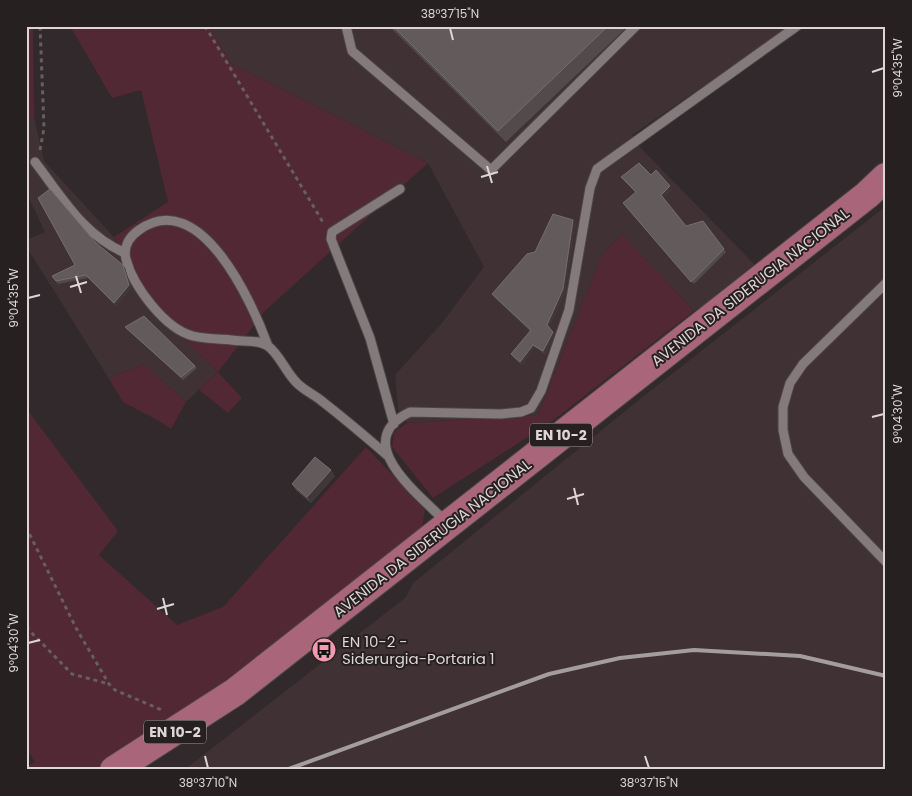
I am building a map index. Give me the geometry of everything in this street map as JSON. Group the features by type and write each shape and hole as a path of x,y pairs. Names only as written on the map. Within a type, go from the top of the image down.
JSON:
{"main road":[{"name":"AVENIDA DA SIDERUGIA NACIONAL","path":"127,768 235,692 867,195 886,177"},
{"name":"AVENIDA DA SIDERUGIA NACIONAL","path":"127,768 174,752 235,692"}],"lane":[{"path":"346,26 352,51 491,170 636,26"},
{"path":"448,524 393,469 387,455 384,439 388,429 399,418 410,412 501,414 521,412 531,408 541,391 569,310 590,188 597,169 797,26"},
{"path":"35,162 89,232 109,246 125,253"},
{"path":"394,424 370,338 331,235 400,189"},
{"path":"268,346 255,342 192,336 163,319 128,268 125,253 127,242 147,224 162,219 185,222 207,238 234,275 258,318 268,346 296,382 358,429 387,455"},
{"path":"886,283 803,364 790,383 783,406 783,430 788,454 804,477 886,562"}],"path":[{"path":"35,162 41,148 44,128 40,26"},
{"path":"205,26 331,235"},
{"path":"26,527 76,628 109,684 115,690 190,722"},
{"path":"26,627 72,674 109,684"}],"shaded area":[{"path":"26,26 48,26 33,29 34,117 26,117"},
{"path":"70,26 209,26 231,64 428,163 265,311 218,372 136,294 114,237 168,202 141,90 112,98"},
{"path":"209,26 791,26 632,135 639,146 759,269 694,311 622,234 602,255 538,415 407,423 398,409 395,375 441,324 484,267 428,163 231,64"},
{"path":"26,117 34,117 44,161 114,237 136,294 218,372 186,402 143,364 109,379 26,246 26,240 45,232 26,192"},
{"path":"886,206 886,770 184,770 406,597 413,583 645,395"},
{"path":"622,234 694,311 551,422 433,498 392,447 394,432 407,423 538,415 602,255"},
{"path":"143,364 186,402 171,429 123,402 109,379"},
{"path":"218,372 242,398 228,413 199,390"},
{"path":"26,408 118,531 99,555 177,625 223,607 366,447 425,509 422,528 140,747 94,770 26,770 26,767 35,762 26,748"}],"building":[{"path":"393,26 608,26 498,131"},
{"path":"639,163 651,175 656,170 670,186 661,195 686,226 703,221 724,249 691,282 623,203 636,192 621,177"},
{"path":"50,189 96,243 123,265 129,285 114,303 86,275 56,281 52,276 75,265 38,198"},
{"path":"553,214 573,220 563,289 547,325 553,332 543,351 533,345 520,362 511,354 531,330 492,294 527,254 535,252"},
{"path":"144,316 195,366 181,377 125,327"},
{"path":"315,457 331,470 307,497 292,484"}],"railway":[{"path":"286,770 549,674 620,658 694,650 800,656 886,676"}],"place":[{"name":"EN 10-2 - Siderurgia-Portaria 1","path":"324,650"}]}
